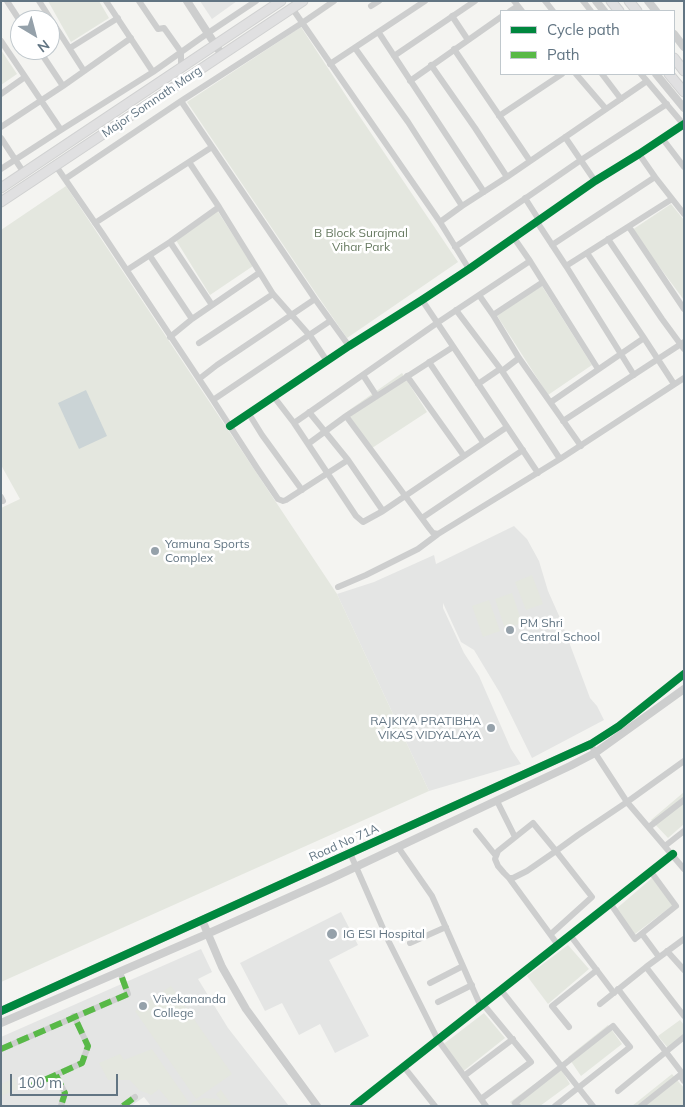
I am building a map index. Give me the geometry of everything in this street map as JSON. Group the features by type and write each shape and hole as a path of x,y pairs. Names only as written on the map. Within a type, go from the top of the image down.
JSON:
{"main road":[{"name":"Major Somnath Marg","path":"5,186 281,1"},
{"name":"Major Somnath Marg","path":"1,202 303,1"},
{"path":"675,59 684,71"},
{"path":"670,75 684,92"},
{"path":"5,186 16,193"}],"street":[{"path":"39,1 84,71"},
{"path":"106,1 153,72"},
{"path":"139,1 158,29 164,28 181,52 181,68"},
{"path":"187,1 222,55"},
{"path":"1,169 153,72 256,1"},
{"path":"65,179 334,1"},
{"path":"372,6 379,1"},
{"path":"330,64 425,1"},
{"path":"394,56 475,1"},
{"path":"292,8 440,222 469,269"},
{"path":"452,16 468,40"},
{"path":"70,48 118,18"},
{"path":"410,81 500,18"},
{"path":"378,33 484,192"},
{"path":"675,35 684,47"},
{"path":"1,127 131,38"},
{"path":"1,41 61,130"},
{"path":"355,48 408,122 462,206"},
{"path":"454,49 530,161"},
{"path":"46,60 63,86"},
{"path":"431,65 507,177"},
{"path":"498,116 560,75"},
{"path":"577,75 606,109"},
{"path":"603,75 621,99"},
{"path":"230,426 349,346 469,269 595,181 684,124 642,75"},
{"path":"657,75 684,108"},
{"path":"1,94 26,77"},
{"path":"440,222 647,81"},
{"path":"181,101 314,299 349,346"},
{"path":"455,246 667,104"},
{"path":"565,137 595,181"},
{"path":"1,138 24,173"},
{"path":"662,138 684,167"},
{"path":"95,223 212,147"},
{"path":"639,154 684,214"},
{"path":"189,162 220,207 273,294 308,335 327,362"},
{"path":"56,166 278,499 286,500 348,460"},
{"path":"552,245 655,177"},
{"path":"525,198 539,220 539,225 634,375"},
{"path":"566,266 672,199"},
{"path":"127,270 220,207"},
{"path":"629,226 684,308"},
{"path":"514,238 598,369"},
{"path":"563,421 658,359 683,345 662,319 608,239"},
{"path":"170,242 212,305"},
{"path":"587,253 674,384"},
{"path":"150,256 192,318"},
{"path":"294,423 456,310 530,262"},
{"path":"170,337 192,318 259,273"},
{"path":"493,315 543,282"},
{"path":"199,343 273,294"},
{"path":"479,296 581,446"},
{"path":"199,379 314,299"},
{"path":"422,300 538,472"},
{"path":"456,310 501,370 560,459"},
{"path":"213,400 330,321"},
{"path":"551,402 644,338"},
{"path":"308,444 376,395 453,347"},
{"path":"478,384 520,358"},
{"path":"429,362 483,442"},
{"path":"363,375 376,395"},
{"path":"407,376 464,456"},
{"path":"338,586 366,575 418,549 438,534 581,446 684,378"},
{"path":"274,397 294,423 356,516 363,522 507,427"},
{"path":"310,412 348,460 383,510"},
{"path":"249,414 302,490"},
{"path":"346,416 404,496 433,533 438,534"},
{"path":"422,518 523,450"},
{"name":"Road No 71A","path":"1,1011 591,744 619,726 684,674"},
{"path":"1,1023 207,934 398,848 595,754 684,689"},
{"path":"591,744 595,754 627,802 684,869"},
{"path":"509,878 527,871 684,761"},
{"path":"649,827 684,800"},
{"path":"497,801 516,837"},
{"path":"551,934 592,897 533,823 498,851 495,860 558,945"},
{"path":"476,831 496,856"},
{"path":"665,846 684,831"},
{"path":"350,853 388,940 438,1040 482,1103 531,1062 513,1039 482,1006 432,896 398,848"},
{"path":"358,1104 673,854"},
{"path":"610,903 635,939 642,934 676,906 651,872"},
{"path":"202,920 226,975 246,1009 318,1106"},
{"path":"410,943 446,927"},
{"path":"642,934 659,957"},
{"path":"570,935 597,970 667,1052 682,1073 682,1078 641,1106"},
{"path":"600,1004 684,939"},
{"path":"667,951 684,970"},
{"path":"430,983 463,966"},
{"path":"646,967 684,1016"},
{"path":"569,1026 552,1006 597,970"},
{"path":"1,1049 128,994 120,972"},
{"path":"438,1002 472,985"},
{"path":"501,990 593,1106"},
{"path":"29,1086 82,1063 88,1046 74,1016"},
{"path":"518,1106 515,1103 613,1026 630,1047 555,1106"},
{"path":"618,1091 684,1037"},
{"path":"464,1076 513,1039"},
{"path":"404,1067 431,1104"},
{"path":"56,1075 65,1093 61,1106"},
{"path":"123,1106 135,1097"}],"shaded area":[{"path":"200,1 237,1 212,19"},
{"path":"86,390 107,436 79,449 58,403"},
{"path":"514,526 527,539 539,561 548,591 590,698 597,706 604,720 532,758 500,693 474,650 461,642 443,603 443,608 464,653 479,676 511,749 521,764 429,791 337,594 374,582 434,555 436,564"},
{"path":"341,912 358,945 329,960 369,1036 335,1053 320,1024 299,1035 282,1003 265,1011 240,963"},
{"name":"Vivekananda College","path":"201,949 212,972 198,979 228,1028 289,1106 151,1106 144,1097 131,1106 1,1106 1,1037"}],"green space":[{"path":"48,1 99,1 109,18 71,42 60,22 60,10 53,10"},
{"name":"B Block Surajmal Vihar Park","path":"301,27 458,262 347,338 187,102"},
{"path":"1,50 17,74 1,85"},
{"name":"Yamuna Sports Complex","path":"66,186 337,594 429,791 1,982 1,508 20,499 1,465 1,230"},
{"path":"671,204 684,220 684,300 632,230"},
{"path":"215,207 253,266 210,295 174,237"},
{"path":"542,286 592,365 548,395 496,314"},
{"path":"402,373 427,412 369,450 345,413"},
{"path":"532,575 543,604 526,610 515,582"},
{"path":"512,593 522,623 505,629 495,599"},
{"path":"489,600 500,631 483,637 472,606"},
{"path":"684,792 684,824 668,838 651,820"},
{"path":"652,878 673,905 635,934 616,909"},
{"path":"568,945 589,969 548,1004 527,976"},
{"path":"171,986 232,1074 196,1099 135,1011"},
{"path":"484,1013 505,1038 461,1073 441,1046"},
{"path":"680,1020 684,1025 684,1036 668,1048 658,1036"},
{"path":"608,1025 622,1044 581,1076 568,1057"},
{"path":"152,1049 189,1103 186,1106 173,1106 159,1089 151,1095 139,1090 130,1080 108,1080 99,1063 120,1054 124,1060"},
{"path":"559,1066 570,1084 540,1106 513,1106 510,1102"},
{"path":"672,1074 684,1088 684,1106 632,1106"},
{"path":"15,1078 19,1089 1,1096 1,1084"},
{"path":"221,1090 232,1106 189,1106 193,1102 204,1098 221,1101 216,1094"}],"marked path":[{"path":"1,1049 128,994 120,972"},
{"path":"29,1087 82,1063 88,1046 74,1016"},
{"path":"56,1075 65,1093 61,1106"},
{"path":"123,1106 135,1097"}],"cycle path":[{"path":"230,426 349,346 469,269 595,181 684,124"},
{"path":"1,1011 591,744 619,726 684,674"},
{"path":"354,1106 673,854"}],"place":[{"name":"Yamuna Sports Complex","path":"155,551"},
{"name":"PM Shri Central School","path":"510,630"},
{"name":"RAJKIYA PRATIBHA VIKAS VIDYALAYA","path":"491,728"},
{"name":"IG ESI Hospital","path":"332,934"},
{"name":"Vivekananda College","path":"143,1006"}]}
